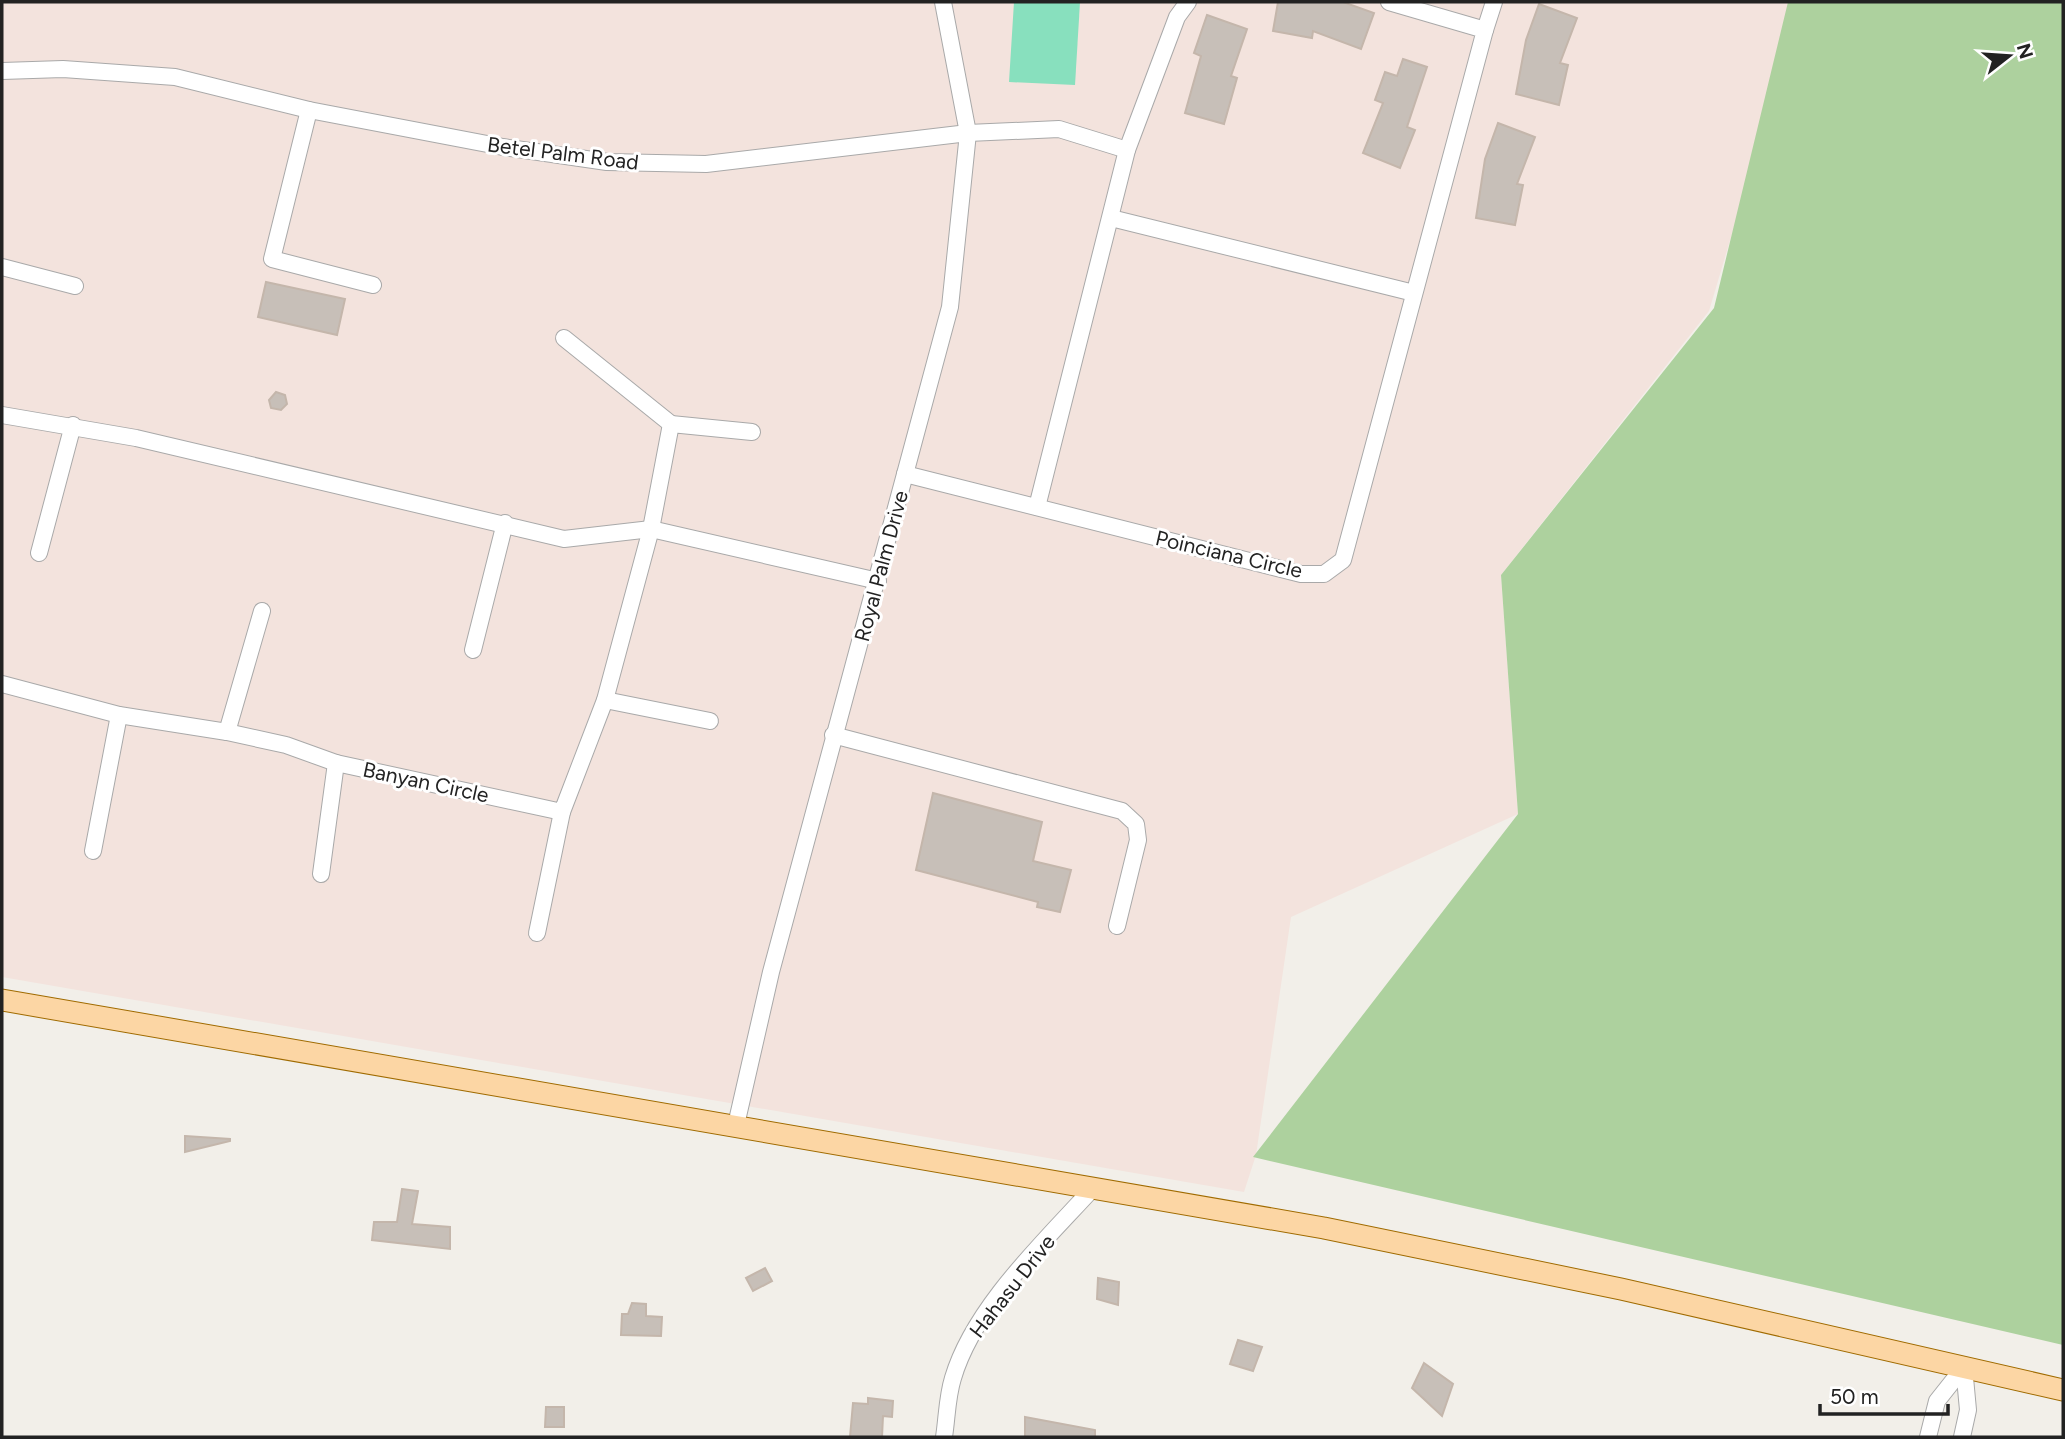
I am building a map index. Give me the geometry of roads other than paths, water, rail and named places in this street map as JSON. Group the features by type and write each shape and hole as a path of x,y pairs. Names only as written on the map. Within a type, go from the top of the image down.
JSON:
{"main road":[{"path":"2,1000 1324,1228 1508,1265 2063,1390"}],"street":[{"name":"Royal Palm Drive","path":"736,1125 771,972 950,307 968,133 943,2"},
{"path":"1037,506 1127,150 1177,17 1188,2"},
{"path":"1389,2 1418,5 1485,30"},
{"name":"Poinciana Circle","path":"905,474 1301,574 1324,574 1343,560 1494,2"},
{"name":"Betel Palm Road","path":"2,71 63,69 175,77 309,110 503,148 607,162 706,164 968,133 1059,129 1127,150"},
{"path":"309,110 272,259 373,285"},
{"path":"1111,218 1414,293"},
{"path":"2,267 75,286"},
{"path":"564,338 671,424 752,432"},
{"path":"2,415 73,425 505,523 564,539 651,529 878,581"},
{"path":"537,933 562,812 605,700 651,529 671,424"},
{"path":"39,553 73,425"},
{"path":"473,650 505,523"},
{"path":"227,732 262,611"},
{"name":"Banyan Circle","path":"2,684 119,715 227,732 286,745 336,763 562,812"},
{"path":"605,700 710,721"},
{"path":"93,851 119,715"},
{"path":"834,735 1122,811 1136,824 1138,840 1117,926"},
{"path":"321,874 336,763"},
{"name":"Hahasu Drive","path":"944,1437 952,1381 973,1332 1008,1285 1094,1187"},
{"path":"1928,1437 1937,1401 1964,1367"},
{"path":"1962,1437 1968,1410 1964,1367"}]}
